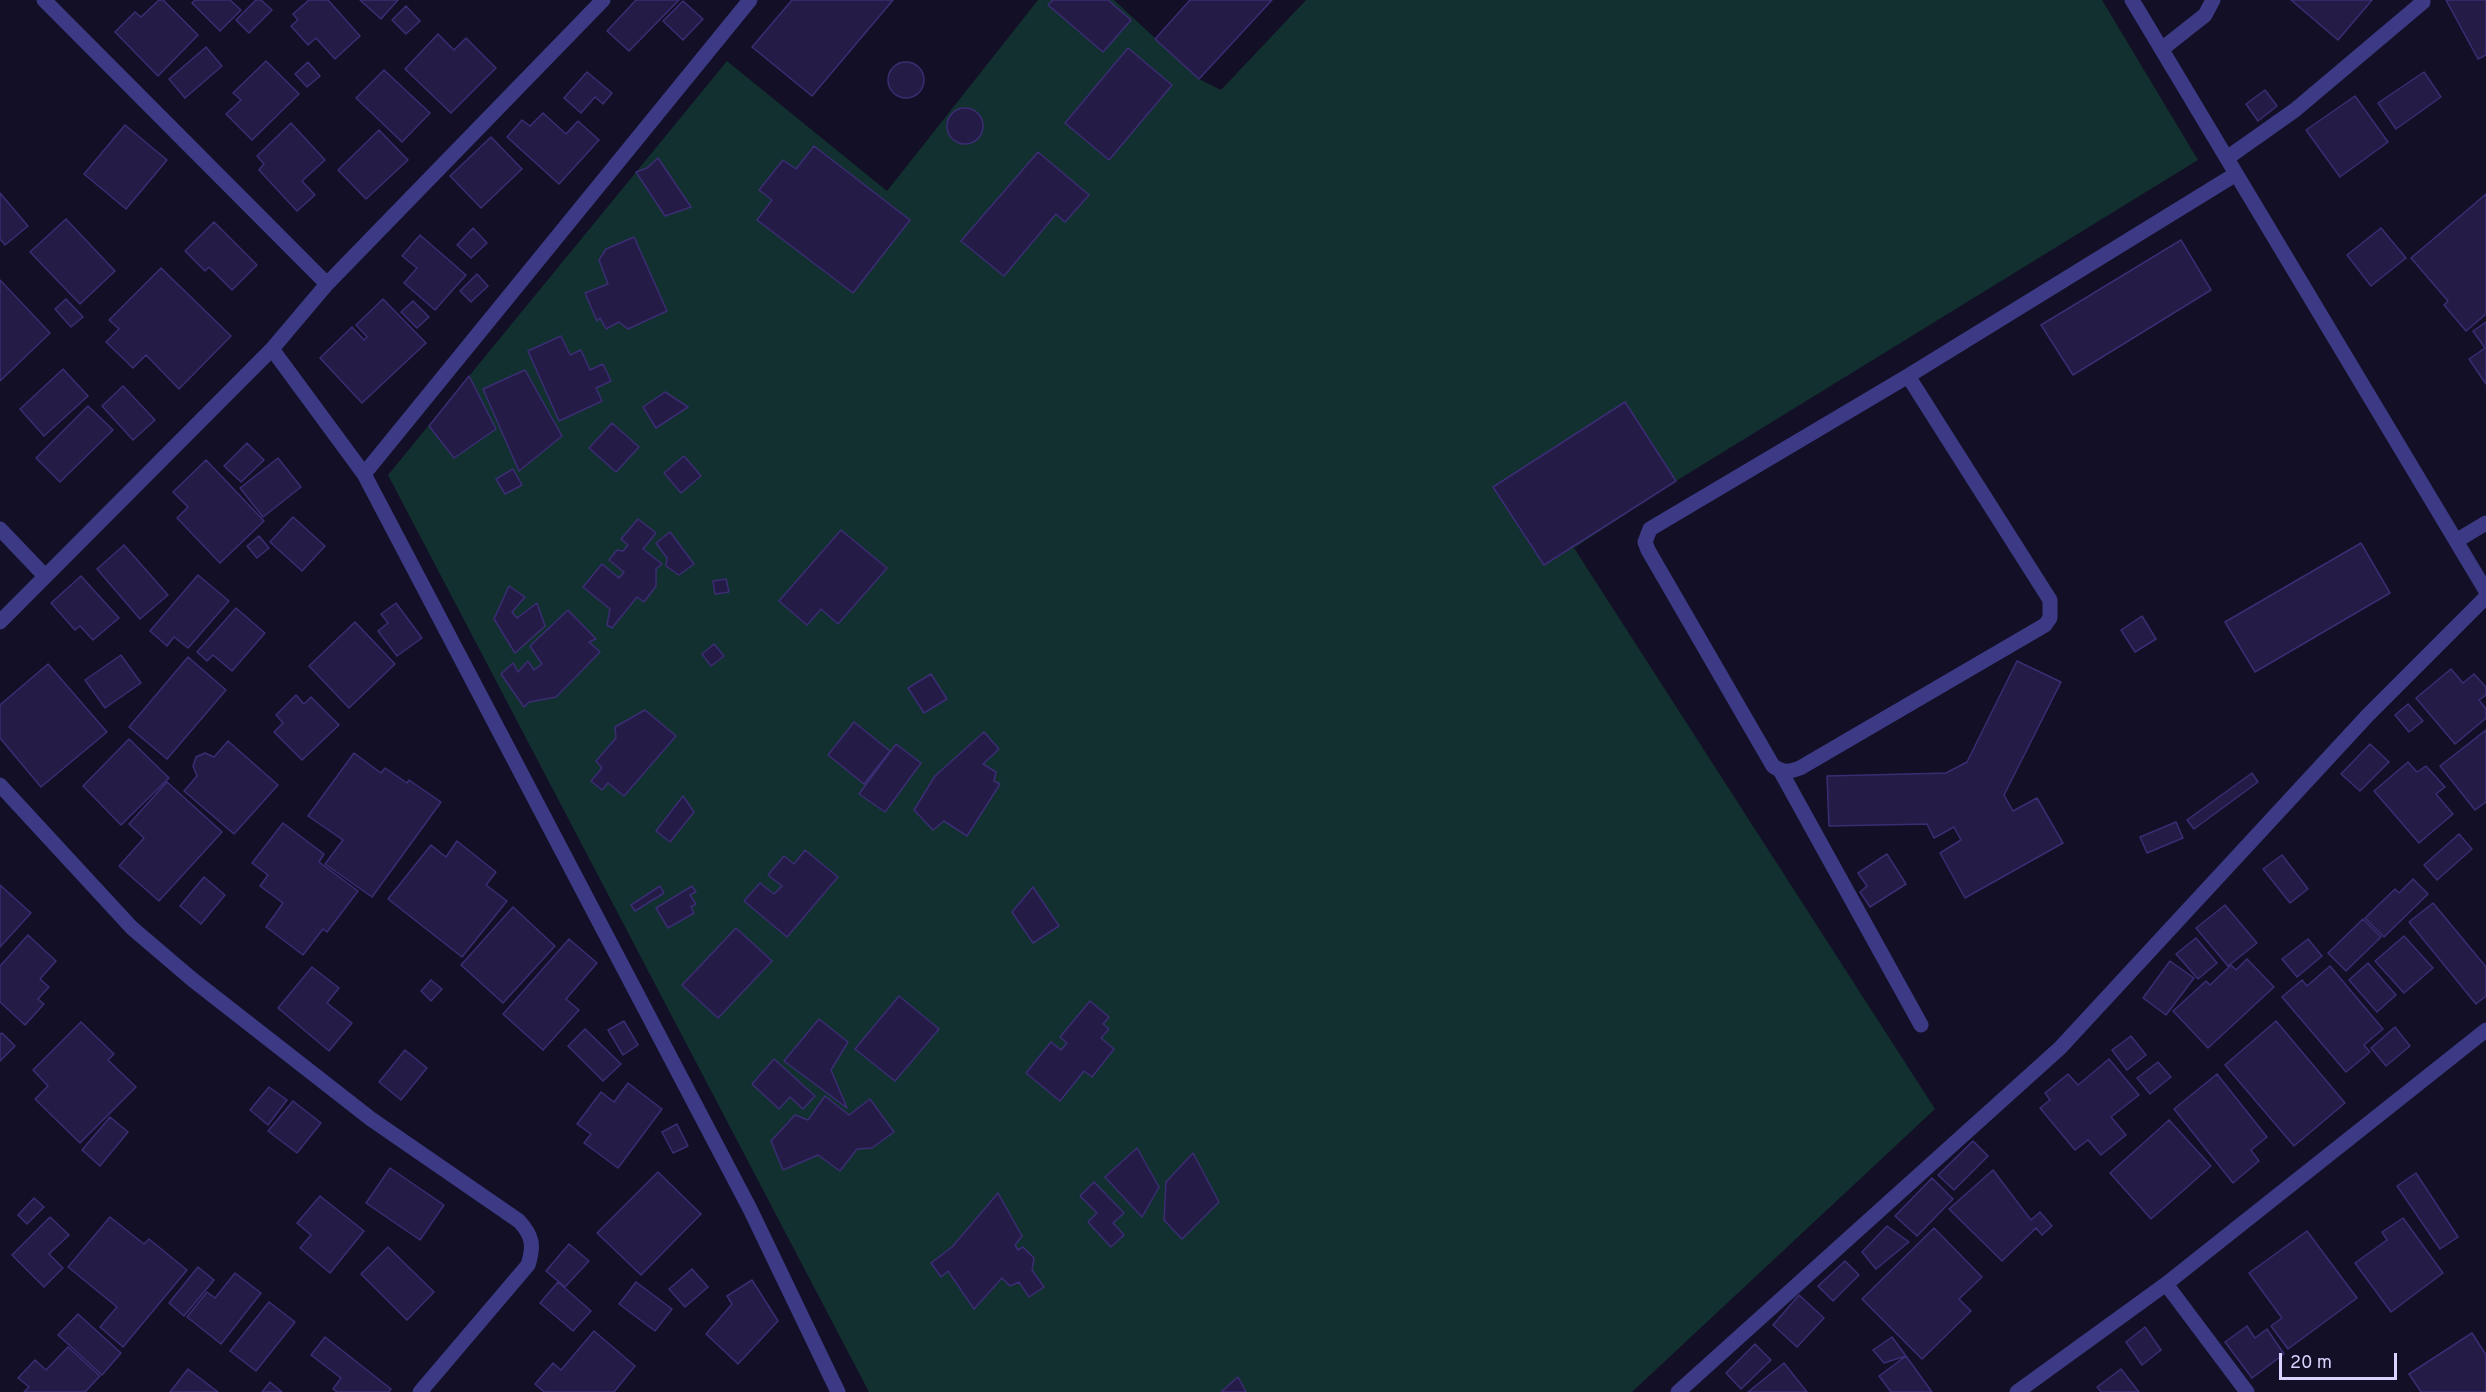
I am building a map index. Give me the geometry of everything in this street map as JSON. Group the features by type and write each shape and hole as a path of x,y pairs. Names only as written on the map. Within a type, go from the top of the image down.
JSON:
{"street":[{"path":"44,0 327,284"},
{"path":"0,622 272,349 327,284 603,0"},
{"path":"364,474 750,0"},
{"path":"2132,0 2486,591"},
{"path":"2162,49 2205,15 2213,0"},
{"path":"2227,158 2295,110 2423,2"},
{"path":"1921,1025 1781,772 1773,766 1648,550 1645,542 1646,534 1650,529 1908,376 2236,174"},
{"path":"272,349 364,474 750,1209 838,1392"},
{"path":"1781,772 1800,768 2045,626 2050,618 2050,600 1908,376"},
{"path":"2456,541 2486,523"},
{"path":"0,529 45,575"},
{"path":"1678,1392 2060,1048 2368,715 2486,597"},
{"path":"0,784 132,927 184,972 371,1119 519,1221 530,1233 534,1248 528,1265 420,1392"},
{"path":"2017,1392 2166,1284 2486,1030"},
{"path":"2166,1284 2247,1392"}],"green space":[{"path":"1038,0 1114,0 1199,79 1221,90 1306,0 2102,0 2198,160 1676,481 1574,548 1935,1109 1632,1392 869,1392 388,475 727,61 887,191"}],"building":[{"path":"159,0 163,0 198,35 158,76 115,32 135,12 141,17"},
{"path":"195,0 230,0 241,10 220,31 192,3"},
{"path":"256,0 261,0 272,10 249,33 236,20"},
{"path":"309,0 328,0 360,36 335,59 316,38 308,45 291,26 298,20 293,14"},
{"path":"360,0 398,0 381,19"},
{"path":"636,0 679,0 629,51 607,31"},
{"path":"792,0 893,0 812,96 752,47"},
{"path":"1053,0 1108,0 1131,20 1103,52 1048,5"},
{"path":"1190,0 1272,0 1199,79 1155,39"},
{"path":"2291,0 2372,0 2338,40"},
{"path":"2446,0 2486,0 2486,55 2478,59"},
{"path":"683,1 703,19 683,40 663,21"},
{"path":"406,6 420,21 406,34 392,20"},
{"path":"438,34 454,50 466,38 496,68 451,113 405,69"},
{"path":"206,47 222,66 185,98 169,79"},
{"path":"1128,48 1172,85 1109,160 1065,123"},
{"path":"266,61 299,94 252,140 226,114 241,100 233,93"},
{"path":"308,62 320,76 307,87 295,74"},
{"path":"906,62 919,67 924,80 919,93 906,98 893,93 888,80 893,67"},
{"path":"384,70 430,113 402,142 356,98"},
{"path":"587,72 612,93 603,104 595,97 581,113 564,98"},
{"path":"2424,72 2441,97 2396,129 2378,103"},
{"path":"2265,90 2277,106 2258,121 2246,104"},
{"path":"2355,96 2388,142 2340,177 2306,130"},
{"path":"965,108 978,113 983,126 978,139 965,144 952,139 947,126 952,113"},
{"path":"543,113 566,134 578,121 599,140 559,184 507,137 522,120 530,126"},
{"path":"291,123 325,160 302,181 315,195 297,211 259,170 264,164 257,156"},
{"path":"125,125 167,160 126,209 84,174"},
{"path":"379,130 408,160 366,199 338,170"},
{"path":"491,137 522,169 481,208 450,176"},
{"path":"814,146 910,220 853,293 757,220 772,200 759,190 783,160 796,169"},
{"path":"1038,152 1089,195 1065,222 1056,214 1004,276 961,241"},
{"path":"658,158 691,207 665,216 636,172 647,168"},
{"path":"0,193 28,226 5,245 0,239"},
{"path":"2486,194 2486,314 2466,331 2444,305 2448,301 2411,258"},
{"path":"66,219 115,271 80,304 30,252"},
{"path":"214,222 257,265 232,290 209,267 205,271 185,251"},
{"path":"473,228 487,243 471,258 457,245"},
{"path":"2381,228 2406,258 2371,286 2347,255"},
{"path":"420,235 466,275 435,310 404,283 417,268 402,256"},
{"path":"634,237 667,311 628,329 619,322 606,329 600,318 597,321 585,293 608,284 599,260 606,249"},
{"path":"2181,240 2211,290 2073,375 2041,325"},
{"path":"161,268 231,336 179,389 146,355 133,368 106,342 119,329 109,320"},
{"path":"477,274 488,286 471,302 460,291"},
{"path":"0,280 50,333 0,381"},
{"path":"66,299 83,317 71,327 55,309"},
{"path":"383,299 426,343 362,403 320,358 352,327 364,340 367,337 356,325"},
{"path":"413,301 429,317 417,328 401,312"},
{"path":"2486,322 2486,384 2469,359 2485,348 2473,331"},
{"path":"561,336 570,355 581,350 590,370 603,364 611,381 596,388 602,401 559,421 528,351"},
{"path":"63,369 88,396 44,436 20,409"},
{"path":"525,370 562,436 519,471 483,389"},
{"path":"469,376 496,429 454,458 429,426"},
{"path":"123,386 155,420 133,440 102,406"},
{"path":"665,392 688,407 656,428 643,407"},
{"path":"1625,402 1676,481 1544,565 1493,487"},
{"path":"88,406 113,430 60,482 36,458"},
{"path":"612,423 639,447 616,472 589,448"},
{"path":"247,443 264,460 241,482 224,466"},
{"path":"684,456 701,476 681,493 664,473"},
{"path":"278,458 301,487 263,517 240,488"},
{"path":"206,460 264,521 220,563 177,518 188,507 173,492"},
{"path":"513,469 522,485 505,494 496,479"},
{"path":"293,517 325,546 302,571 270,542"},
{"path":"638,519 656,533 643,549 662,564 656,569 656,586 644,602 637,597 612,628 607,625 610,609 583,587 602,564 619,578 624,572 609,560 617,550 623,551 628,545 621,539"},
{"path":"841,530 887,568 838,624 821,609 807,625 779,601"},
{"path":"670,532 694,564 679,575 666,566 667,558 656,543"},
{"path":"259,536 269,548 257,558 247,546"},
{"path":"2361,543 2390,593 2255,672 2225,622"},
{"path":"124,545 168,595 140,619 97,569"},
{"path":"198,575 229,601 188,648 174,637 167,646 150,631"},
{"path":"81,576 119,618 93,640 80,626 75,630 51,603"},
{"path":"726,579 729,592 715,594 713,581"},
{"path":"509,586 525,597 512,612 517,618 537,603 545,626 515,653 494,619"},
{"path":"396,603 422,638 397,656 378,631 388,623 381,614"},
{"path":"236,608 265,633 232,671 213,655 207,661 197,652"},
{"path":"568,610 596,639 589,642 600,652 556,697 529,702 524,707 501,674 513,663 518,672 528,661 534,670 542,664 530,646"},
{"path":"2142,616 2156,639 2135,652 2121,630"},
{"path":"355,622 395,664 349,708 309,666"},
{"path":"714,644 724,656 711,666 702,654"},
{"path":"121,655 141,683 105,708 85,680"},
{"path":"188,657 226,690 167,759 129,727"},
{"path":"2017,661 2061,682 2004,795 2013,811 2037,798 2063,843 1965,898 1940,853 1961,840 1954,827 1934,838 1927,824 1829,826 1827,776 1946,773 1967,762"},
{"path":"48,664 107,732 41,787 0,738 0,705"},
{"path":"2451,669 2463,683 2474,674 2486,687 2486,695 2479,700 2486,709 2486,718 2455,744 2416,698"},
{"path":"931,674 947,699 924,713 908,688"},
{"path":"296,695 304,704 311,697 339,725 302,760 274,732 283,723 276,715"},
{"path":"2408,704 2423,721 2409,732 2395,715"},
{"path":"645,710 676,736 624,796 608,783 602,790 591,781 602,768 596,761 616,738 615,727"},
{"path":"854,722 890,751 864,784 828,755"},
{"path":"2486,730 2486,802 2475,810 2440,766"},
{"path":"984,732 999,749 983,764 996,772 994,781 1000,784 967,836 944,821 933,830 914,810 935,776"},
{"path":"129,739 169,778 121,825 83,786"},
{"path":"228,741 278,785 234,834 184,791 197,776 193,766 196,757 205,753 214,757"},
{"path":"896,744 921,763 885,812 859,794"},
{"path":"2370,744 2389,762 2360,791 2341,774"},
{"path":"354,753 381,773 385,768 407,783 409,780 441,802 372,897 325,864 343,840 308,816"},
{"path":"2408,762 2417,772 2426,766 2445,787 2436,794 2453,814 2419,843 2374,791"},
{"path":"2252,773 2258,782 2194,829 2187,820"},
{"path":"167,782 222,832 159,901 119,866 144,838 129,824"},
{"path":"683,796 694,812 670,842 656,831"},
{"path":"2176,822 2183,838 2147,853 2140,837"},
{"path":"283,823 324,854 319,862 358,891 327,932 323,929 303,955 266,927 283,903 260,886 268,875 252,863"},
{"path":"2459,834 2472,849 2437,880 2424,865"},
{"path":"457,841 496,872 486,885 507,901 462,957 388,899 431,845 446,857"},
{"path":"805,850 838,877 787,937 744,901 760,883 774,894 782,886 768,875 784,856 794,864"},
{"path":"1887,854 1906,884 1870,907 1860,892 1867,886 1858,873"},
{"path":"2282,855 2308,889 2290,903 2263,869"},
{"path":"204,877 225,895 201,924 180,906"},
{"path":"2413,879 2428,894 2384,937 2365,918 2395,889 2399,893"},
{"path":"0,885 31,913 0,947"},
{"path":"660,886 664,893 635,911 631,905"},
{"path":"692,886 696,892 690,895 696,904 691,907 694,913 668,928 656,908"},
{"path":"1033,887 1059,926 1033,943 1012,912"},
{"path":"2433,903 2486,967 2486,996 2476,1004 2409,922"},
{"path":"2225,905 2257,943 2228,966 2196,928"},
{"path":"513,907 555,946 503,1003 461,965"},
{"path":"2363,919 2381,937 2346,971 2328,953"},
{"path":"736,928 772,961 718,1018 682,985"},
{"path":"28,935 56,961 40,979 49,987 38,999 44,1004 25,1025 0,1002 0,966"},
{"path":"2404,936 2433,968 2404,993 2375,961"},
{"path":"2196,938 2217,963 2198,979 2176,954"},
{"path":"569,939 597,963 566,999 579,1010 543,1050 503,1014"},
{"path":"2308,939 2322,956 2297,977 2282,959"},
{"path":"2247,959 2274,987 2208,1048 2173,1011 2206,981 2210,985 2231,965 2236,970"},
{"path":"2170,961 2194,978 2166,1015 2143,998"},
{"path":"2368,963 2396,995 2377,1012 2349,980"},
{"path":"2330,966 2383,1029 2364,1045 2370,1052 2346,1072 2282,997 2302,980 2307,986"},
{"path":"312,967 339,988 327,1003 352,1023 329,1051 278,1008"},
{"path":"431,980 442,989 431,1001 421,991"},
{"path":"899,996 939,1029 895,1081 855,1049"},
{"path":"1090,1001 1109,1017 1103,1024 1109,1029 1101,1038 1114,1049 1092,1077 1084,1071 1060,1101 1026,1073 1051,1042 1061,1050 1067,1043 1060,1037"},
{"path":"819,1019 848,1042 831,1070 847,1108 784,1061"},
{"path":"624,1021 638,1045 623,1055 608,1030"},
{"path":"2276,1021 2345,1103 2294,1146 2225,1065"},
{"path":"81,1022 114,1054 108,1060 136,1087 80,1143 35,1099 48,1086 33,1070"},
{"path":"2395,1027 2410,1046 2386,1066 2371,1048"},
{"path":"585,1029 621,1064 603,1081 568,1046"},
{"path":"2,1033 15,1046 0,1061 0,1034"},
{"path":"2131,1036 2146,1055 2127,1070 2112,1050"},
{"path":"405,1050 427,1068 401,1100 379,1082"},
{"path":"774,1059 815,1096 803,1109 790,1097 779,1109 752,1084"},
{"path":"2109,1059 2139,1095 2111,1117 2126,1135 2101,1155 2088,1140 2075,1150 2040,1108 2050,1100 2045,1093 2068,1074 2078,1085"},
{"path":"2158,1062 2171,1077 2150,1094 2137,1078"},
{"path":"2217,1074 2267,1137 2251,1150 2259,1161 2233,1183 2174,1109"},
{"path":"628,1083 662,1109 618,1168 584,1143 591,1134 577,1124 601,1092 614,1102"},
{"path":"269,1087 287,1100 268,1125 250,1110"},
{"path":"825,1096 849,1115 870,1099 894,1132 872,1148 857,1149 840,1171 818,1155 783,1170 771,1141 795,1115 808,1120"},
{"path":"293,1101 321,1123 297,1153 268,1131"},
{"path":"110,1117 128,1132 100,1166 82,1150"},
{"path":"2169,1120 2211,1166 2151,1219 2110,1173"},
{"path":"677,1124 688,1146 673,1153 662,1132"},
{"path":"1973,1141 1988,1156 1954,1190 1938,1175"},
{"path":"1137,1148 1159,1187 1142,1217 1105,1177"},
{"path":"1193,1153 1219,1202 1182,1239 1164,1220 1166,1182"},
{"path":"390,1168 444,1205 420,1240 366,1203"},
{"path":"1993,1170 2031,1220 2040,1212 2052,1226 2042,1235 2036,1228 2002,1261 1949,1209"},
{"path":"658,1172 701,1214 641,1275 597,1233"},
{"path":"2416,1173 2458,1237 2440,1249 2397,1186"},
{"path":"1932,1178 1953,1199 1917,1236 1895,1216"},
{"path":"1094,1182 1124,1213 1113,1223 1124,1235 1111,1247 1088,1222 1097,1213 1080,1196"},
{"path":"998,1193 1022,1236 1015,1245 1018,1250 1023,1247 1034,1258 1032,1270 1044,1287 1029,1297 1019,1282 1010,1286 1002,1278 974,1309 948,1271 941,1277 931,1263 952,1247"},
{"path":"320,1196 364,1231 330,1273 300,1248 311,1235 297,1223"},
{"path":"34,1198 44,1207 27,1224 18,1215"},
{"path":"50,1217 69,1235 49,1254 63,1268 44,1287 12,1255"},
{"path":"110,1217 144,1244 149,1239 187,1270 123,1347 100,1327 117,1307 68,1267"},
{"path":"2403,1218 2443,1273 2391,1312 2355,1263 2387,1240 2382,1232"},
{"path":"1887,1226 1909,1242 1876,1269 1862,1252"},
{"path":"1934,1228 1982,1277 1959,1299 1971,1311 1922,1359 1862,1299"},
{"path":"2307,1231 2357,1298 2288,1349 2271,1326 2282,1318 2249,1273"},
{"path":"569,1244 589,1261 565,1287 546,1271"},
{"path":"388,1247 434,1292 407,1320 361,1274"},
{"path":"1845,1261 1859,1275 1833,1301 1818,1286"},
{"path":"198,1267 214,1280 184,1316 169,1303"},
{"path":"692,1269 708,1287 685,1307 669,1289"},
{"path":"235,1273 261,1293 221,1344 187,1317 207,1292 215,1298"},
{"path":"752,1280 778,1321 738,1364 706,1334 732,1304 727,1296"},
{"path":"558,1282 591,1311 573,1331 540,1303"},
{"path":"636,1282 672,1309 655,1331 619,1304"},
{"path":"1799,1295 1824,1318 1797,1347 1773,1325"},
{"path":"269,1302 295,1322 256,1371 230,1351"},
{"path":"78,1314 121,1353 102,1375 58,1335"},
{"path":"2247,1326 2255,1338 2267,1329 2284,1354 2252,1378 2225,1342"},
{"path":"2145,1327 2161,1350 2142,1365 2126,1342"},
{"path":"594,1331 635,1366 614,1392 544,1392 535,1384 553,1363 561,1370"},
{"path":"2472,1333 2486,1355 2486,1392 2421,1392 2409,1374"},
{"path":"325,1337 391,1389 389,1392 337,1392 333,1389 341,1378 311,1355"},
{"path":"1892,1337 1906,1356 1884,1363 1873,1350"},
{"path":"1755,1344 1771,1360 1741,1389 1726,1373"},
{"path":"68,1347 100,1376 85,1392 24,1392 29,1387 18,1378 35,1360 46,1370"},
{"path":"1906,1356 1932,1392 1891,1392 1879,1376"},
{"path":"1784,1363 1807,1392 1748,1392"},
{"path":"188,1369 218,1392 170,1392"},
{"path":"2121,1369 2139,1392 2101,1392 2097,1387"},
{"path":"1238,1377 1246,1392 1221,1392"},
{"path":"270,1382 282,1392 262,1392"}]}
